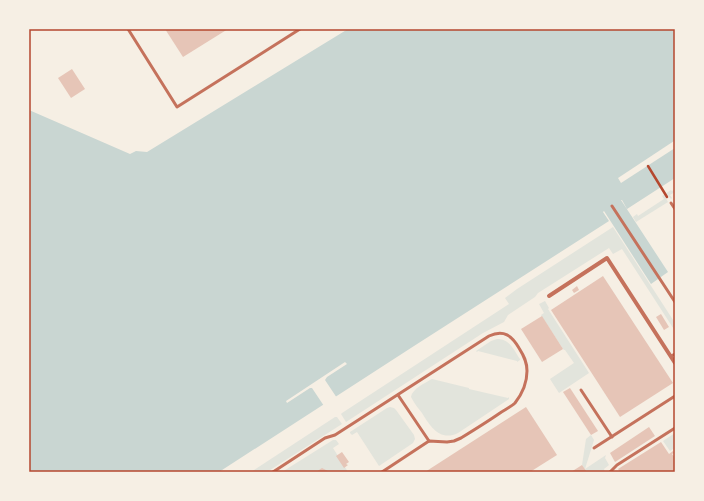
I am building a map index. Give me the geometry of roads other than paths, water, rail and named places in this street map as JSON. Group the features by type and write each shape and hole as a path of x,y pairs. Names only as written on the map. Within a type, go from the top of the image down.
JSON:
{"street":[{"path":"549,296 607,258 673,355 675,363"}],"lane":[{"path":"128,29 177,107 300,29"},
{"path":"671,204 675,209"},
{"path":"612,206 675,302"},
{"path":"273,472 325,438 335,435 489,336 494,334 504,334 510,336 525,357 527,364 524,389 514,404 454,442 429,440 382,472"},
{"path":"581,390 612,437"},
{"path":"398,395 429,440"},
{"path":"594,448 675,396"},
{"path":"610,472 617,465 675,428"}]}
